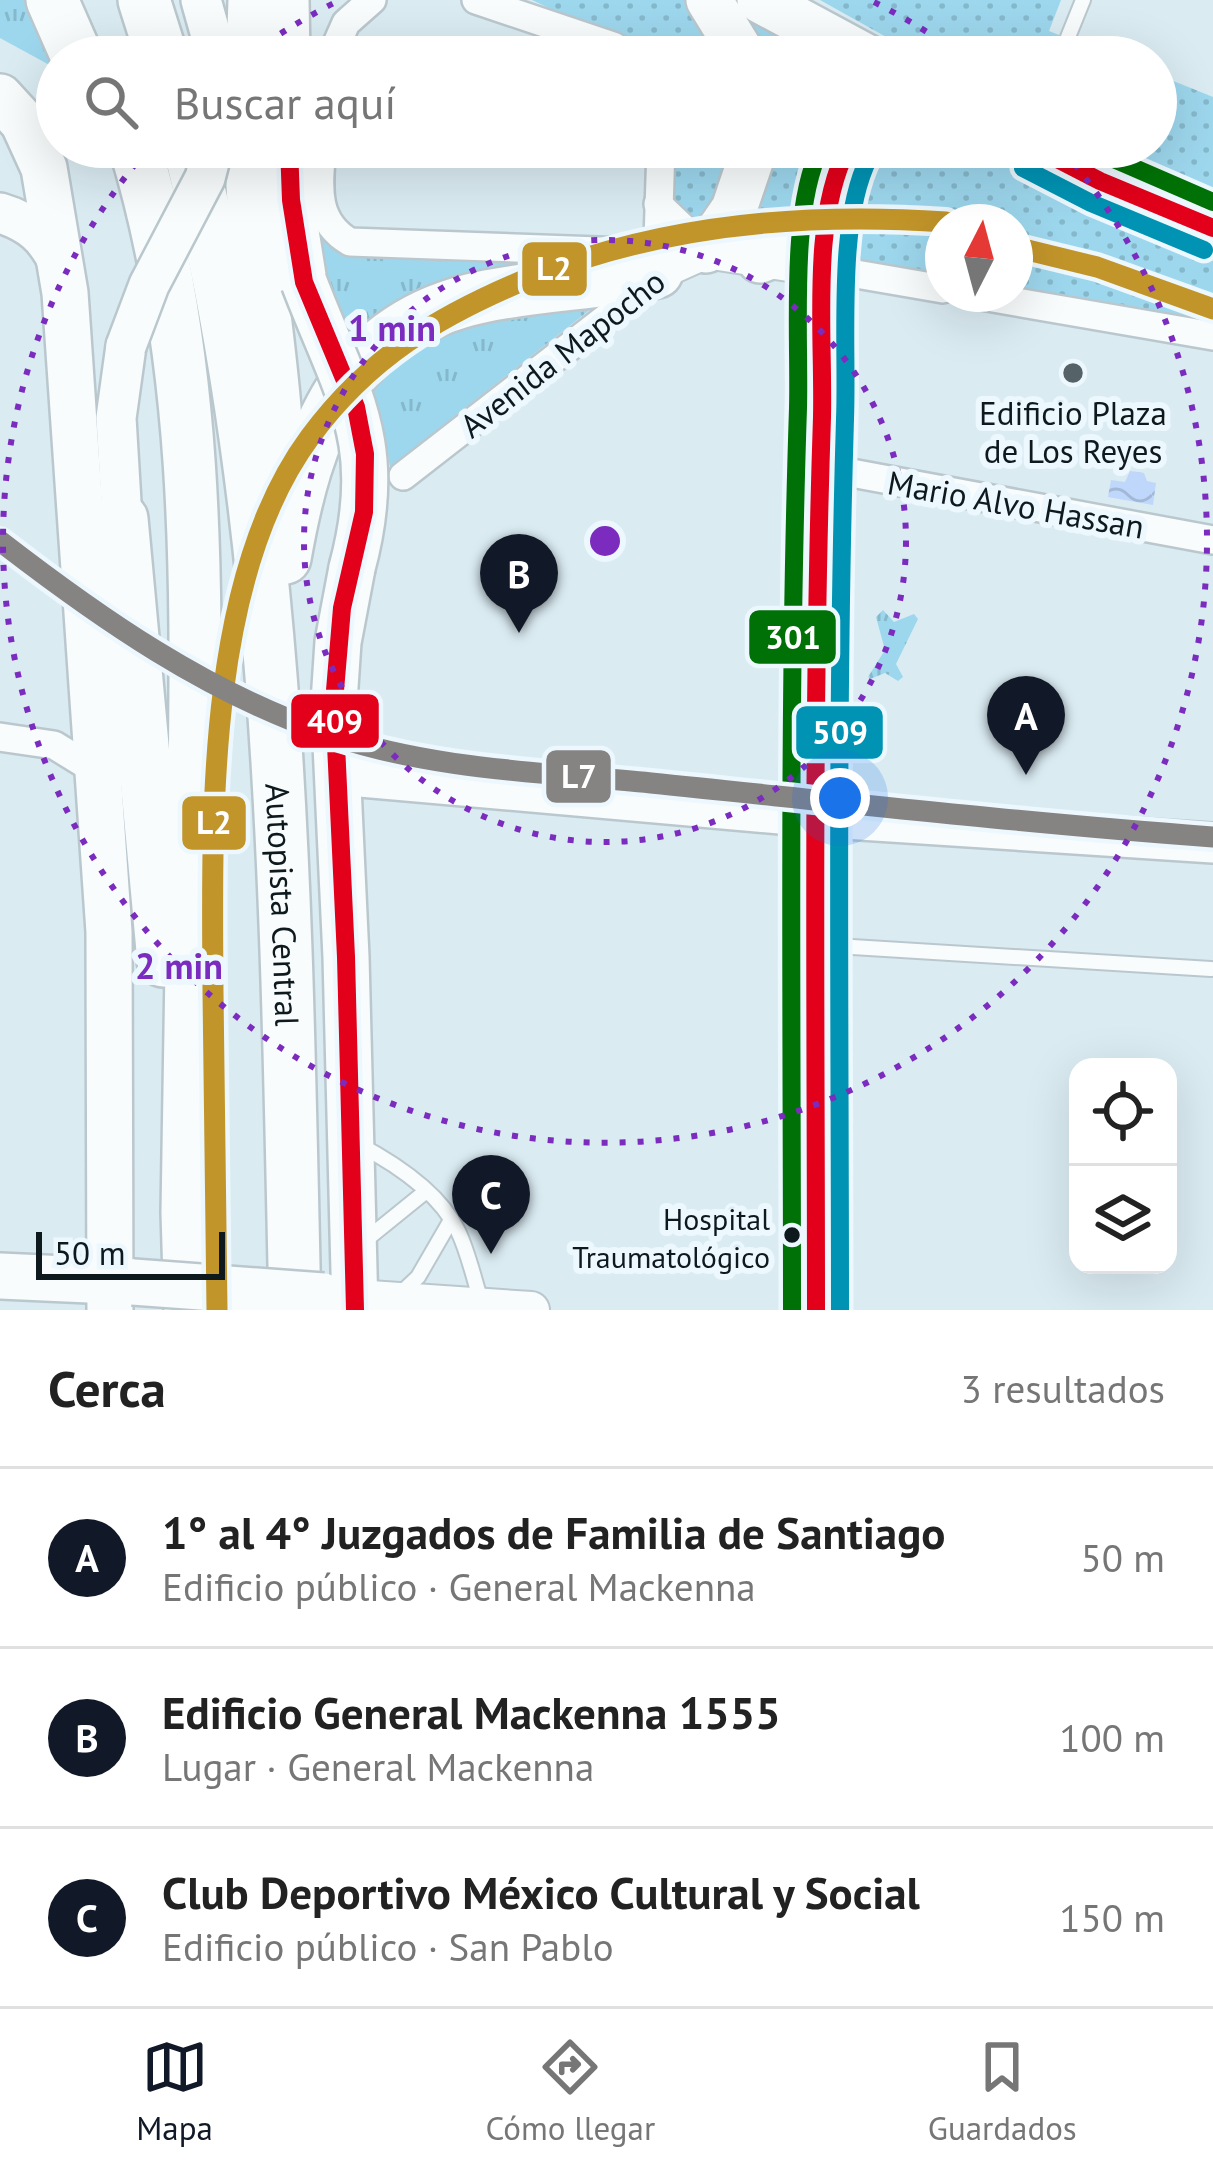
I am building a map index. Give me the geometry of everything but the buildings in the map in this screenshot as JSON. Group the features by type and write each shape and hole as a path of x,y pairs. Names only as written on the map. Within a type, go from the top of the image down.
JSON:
{"highway":[{"path":"52,0 68,36"},
{"path":"87,0 100,36"},
{"path":"144,0 155,36"},
{"path":"253,36 254,0"},
{"path":"119,168 178,340"},
{"path":"141,168 178,340 190,443 196,611 187,1213 190,1310"},
{"name":"Autopista Central","path":"194,168 229,321 251,466 279,770 344,1303"},
{"path":"252,168 276,393 285,558 279,770"},
{"path":"285,558 315,436 337,394 378,345 433,312 484,296 657,272"},
{"path":"122,519 187,1213"}],"main road":[{"path":"286,0 287,36"},
{"path":"710,0 731,36"},
{"path":"760,0 827,36"},
{"path":"0,97 23,122 36,150"},
{"path":"44,168 60,266 105,847"},
{"path":"117,1291 105,847 122,519 116,418 126,346 149,284 208,168"},
{"path":"0,1276 117,1291 344,1303 352,1250 334,674 365,496 362,429 304,282 290,168"},
{"path":"706,250 734,209 748,168"},
{"path":"827,269 836,168"},
{"path":"1075,168 1213,228"},
{"path":"0,213 44,237 60,266"},
{"path":"760,260 790,252 829,215"},
{"path":"338,775 814,817 1213,843"}],"street":[{"path":"340,36 346,22 372,0"},
{"path":"476,0 584,36"},
{"path":"321,168 324,215 338,235 350,242 626,252 642,258 657,272"},
{"path":"657,272 661,168"},
{"path":"658,204 706,250 925,286"},
{"name":"Avenida Mapocho","path":"403,476 623,304 657,272 706,250"},
{"path":"816,1310 814,817 827,269"},
{"path":"1033,305 1213,336"},
{"name":"Mario Alvo Hassan","path":"820,467 1213,540"},
{"path":"0,737 54,745 98,772"},
{"path":"344,1303 531,1310"}],"lane":[{"path":"1069,36 1081,7"},
{"path":"814,945 1210,969"},
{"path":"348,1138 390,1160 452,1220 482,1307"},
{"path":"352,1250 425,1192"},
{"path":"344,1303 418,1277 452,1220"}],"green space":[{"path":"0,0 38,0 47,36 36,36 36,58 0,38"},
{"path":"532,0 708,0 782,36 608,36"},
{"path":"820,0 1061,0 1049,31 1062,36 884,36"},
{"path":"1177,82 1213,97 1213,198 1144,168 1177,168"},
{"path":"662,168 1015,168 1213,261 1213,324 1033,297 1033,204 925,204 925,282 657,247"},
{"path":"316,226 329,244 362,255 485,262 543,256 633,260 357,350 318,259"},
{"path":"601,301 390,467 367,374 444,322"},
{"path":"883,610 894,622 914,614 918,619 896,664 903,677 898,681 885,673 868,677 885,650 876,617"}],"water":[{"path":"1130,471 1144,473 1147,481 1156,483 1153,505 1108,497 1111,480 1125,482"}],"transit line":[{"name":"409","path":"290,168 304,282 356,407 365,454 364,512 342,608 334,702 355,1310"},
{"name":"301","path":"792,1310 798,274 804,204 813,168"},
{"name":"409","path":"816,1310 822,279 828,208 839,168"},
{"name":"509","path":"840,1310 839,753 846,285 852,215 865,168"},
{"name":"509","path":"1023,168 1091,203 1204,250"},
{"name":"409","path":"1075,168 1213,228"},
{"name":"301","path":"1134,168 1213,202"},
{"name":"L2","path":"217,1310 213,854 222,704 250,560 276,495 310,437 356,384 407,342 495,293 577,261 733,226 839,219 925,221"},
{"name":"L2","path":"1033,251 1097,267 1213,309"},
{"name":"L7","path":"0,541 116,625 197,675 283,717 367,746 488,768 1213,837"}],"place":[{"name":"Edificio Plaza de Los Reyes","path":"1073,373"},
{"name":"Edificio General Mackenna 1555","path":"519,633"},
{"name":"1° al 4° Juzgados de Familia de Santiago","path":"1026,775"},
{"name":"Hospital Traumatológico","path":"792,1235"},
{"name":"Club Deportivo México Cultural y Social","path":"491,1254"}]}
